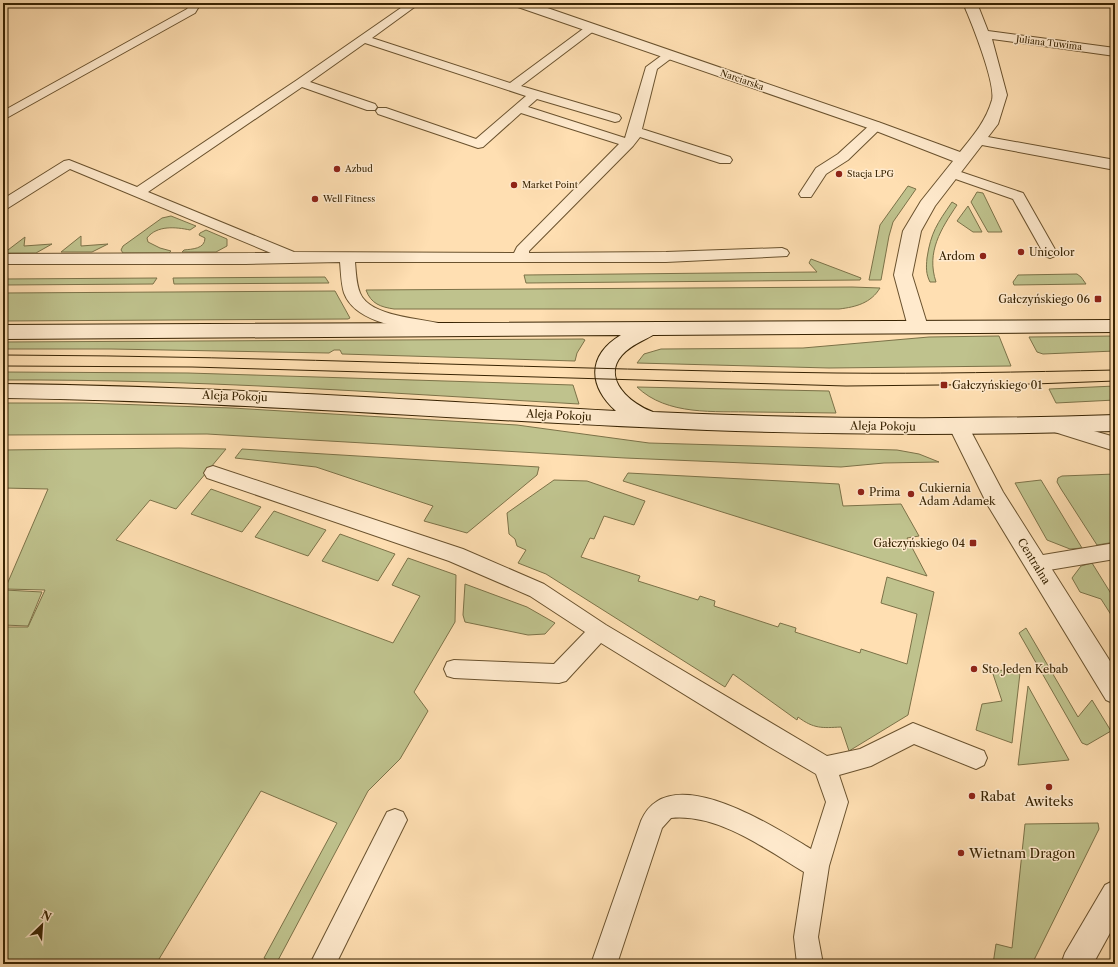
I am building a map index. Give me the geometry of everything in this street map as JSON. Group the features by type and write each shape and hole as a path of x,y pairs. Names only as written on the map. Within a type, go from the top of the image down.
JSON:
{"main road":[{"name":"Narciarska","path":"520,3 876,126 963,159"},
{"path":"918,327 903,275 912,231 918,217 990,124 996,112 1000,95 983,34 970,3"},
{"name":"Juliana Tuwima","path":"983,34 1115,52"},
{"path":"978,140 1115,165"},
{"path":"3,332 1115,326"},
{"path":"652,420 641,416 621,404 610,392 604,374 609,357 622,342 636,335 659,328"},
{"name":"Aleja Pokoju","path":"3,391 80,391 242,396 652,420 906,427 1115,423"},
{"name":"Centralna","path":"959,427 995,498 1115,692"},
{"path":"1076,964 1115,895"}],"lane":[{"path":"3,116 191,10 196,3"},
{"path":"137,193 301,83 415,3"},
{"path":"511,88 591,28"},
{"path":"363,39 511,88 616,118"},
{"path":"521,258 522,250 628,143 635,130 652,67 669,54"},
{"path":"301,83 478,144 534,95"},
{"path":"519,108 628,143"},
{"path":"806,194 821,171 843,157 876,126"},
{"path":"635,130 725,160"},
{"path":"3,205 69,164 293,257"},
{"path":"952,173 1018,196 1050,253"},
{"path":"3,259 666,257 782,253"},
{"path":"347,258 350,287 355,299 365,308 382,317 444,329"},
{"path":"1051,425 1114,444"},
{"path":"213,473 456,555 537,590 599,631 776,739 825,767 837,802 817,866 806,937 810,964"},
{"path":"1037,564 1115,552"},
{"path":"454,669 559,674 599,631"},
{"path":"825,767 863,759 913,733 976,758"},
{"path":"604,964 653,821 668,807 688,805 735,819 817,866"},
{"path":"323,964 396,820"}],"green space":[{"path":"908,186 916,189 893,222 881,280 869,280 880,225"},
{"path":"977,192 983,193 1002,232 988,232 971,202"},
{"path":"952,202 957,205 941,232 934,251 933,271 936,282 930,282 926,265 930,241"},
{"path":"968,206 982,232 973,232 957,221"},
{"path":"171,216 196,226 190,230 179,228 161,229 151,234 147,238 148,242 160,248 171,251 169,253 123,253 121,250 123,246 162,218"},
{"path":"206,230 227,239 227,246 216,252 182,252 184,250 198,248 203,244 205,238 199,235"},
{"path":"81,236 81,246 108,244 92,252 61,252"},
{"path":"25,237 24,246 52,244 36,253 4,253"},
{"path":"811,259 861,278 860,280 526,283 524,275 817,272 809,263"},
{"path":"1077,274 1086,284 1014,285 1013,282 1018,275"},
{"path":"325,277 329,283 174,284 173,278"},
{"path":"157,278 153,284 3,285 3,279"},
{"path":"880,288 868,301 851,307 839,309 394,309 374,302 366,290"},
{"path":"335,291 350,318 3,321 3,293"},
{"path":"999,336 1011,366 829,368 637,363 644,354 661,349 803,348 929,337"},
{"path":"1115,336 1115,351 1043,354 1037,352 1029,337"},
{"path":"585,340 577,353 575,361 342,354 340,350 334,350 329,353 111,349 3,349 3,342"},
{"path":"3,372 188,373 573,385 579,404 219,384 75,380 3,380"},
{"path":"1115,386 1115,400 1056,403 1049,389"},
{"path":"637,387 829,391 836,413 723,412 692,410 662,403"},
{"path":"3,403 84,403 232,408 517,425 649,443 897,450 919,454 939,462 884,463 841,467 625,458 207,434 3,435"},
{"path":"179,448 226,449 176,509 150,500 116,540 393,643 420,596 392,585 408,558 456,575 455,622 414,692 428,711 400,759 368,791 276,964 264,958 337,823 261,791 156,964 3,964 3,627 28,627 45,590 5,589 48,489 3,488 3,450"},
{"path":"242,449 539,467 537,475 467,533 424,521 433,506 316,467 235,458"},
{"path":"628,473 839,484 843,506 901,504 919,536 907,538 927,576 623,481"},
{"path":"1115,474 1115,542 1097,545 1061,489 1057,482 1058,478 1062,476"},
{"path":"554,480 587,481 645,501 634,525 604,516 594,539 590,538 581,557 640,576 638,581 698,600 700,596 715,601 714,606 778,627 780,623 796,628 795,632 860,653 861,649 907,664 917,614 881,603 887,577 934,592 908,715 849,751 841,727 818,727 809,724 798,717 797,720 733,674 725,687 546,574 518,563 526,550 517,546 515,539 509,534 507,513"},
{"path":"1041,480 1082,548 1070,549 1047,540 1015,483"},
{"path":"211,489 261,507 242,532 191,514"},
{"path":"274,511 326,530 308,556 255,537"},
{"path":"340,534 395,554 378,581 322,561"},
{"path":"1092,563 1115,600 1115,621 1101,599 1080,592 1072,578 1081,566"},
{"path":"465,584 527,607 555,623 545,634 528,635 465,622 463,615"},
{"path":"5,590 42,592 28,626 3,625 3,594"},
{"path":"1026,628 1078,717 1092,700 1111,731 1087,745 1082,743 1019,633"},
{"path":"1019,669 1020,673 1012,743 976,730 982,704 1002,701 992,671"},
{"path":"1028,686 1069,760 1018,765"},
{"path":"1098,823 1099,829 1032,964 993,964 996,944 1012,948 1025,824"}],"tram line":[{"path":"3,355 211,358 836,373 1115,370"},
{"path":"3,366 192,367 846,386 1034,384 1115,381"}],"place":[{"name":"Azbud","path":"337,169"},
{"name":"Stacja LPG","path":"839,174"},
{"name":"Market Point","path":"514,185"},
{"name":"Well Fitness","path":"315,199"},
{"name":"Unicolor","path":"1021,252"},
{"name":"Ardom","path":"983,256"},
{"name":"Gałczyńskiego 06","path":"1098,299"},
{"name":"Gałczyńskiego 01","path":"944,385"},
{"name":"Prima","path":"861,492"},
{"name":"Cukiernia Adam Adamek","path":"911,494"},
{"name":"Gałczyńskiego 04","path":"973,543"},
{"name":"Sto Jeden Kebab","path":"974,669"},
{"name":"Awiteks","path":"1049,787"},
{"name":"Rabat","path":"972,796"},
{"name":"Wietnam Dragon","path":"961,853"}]}
